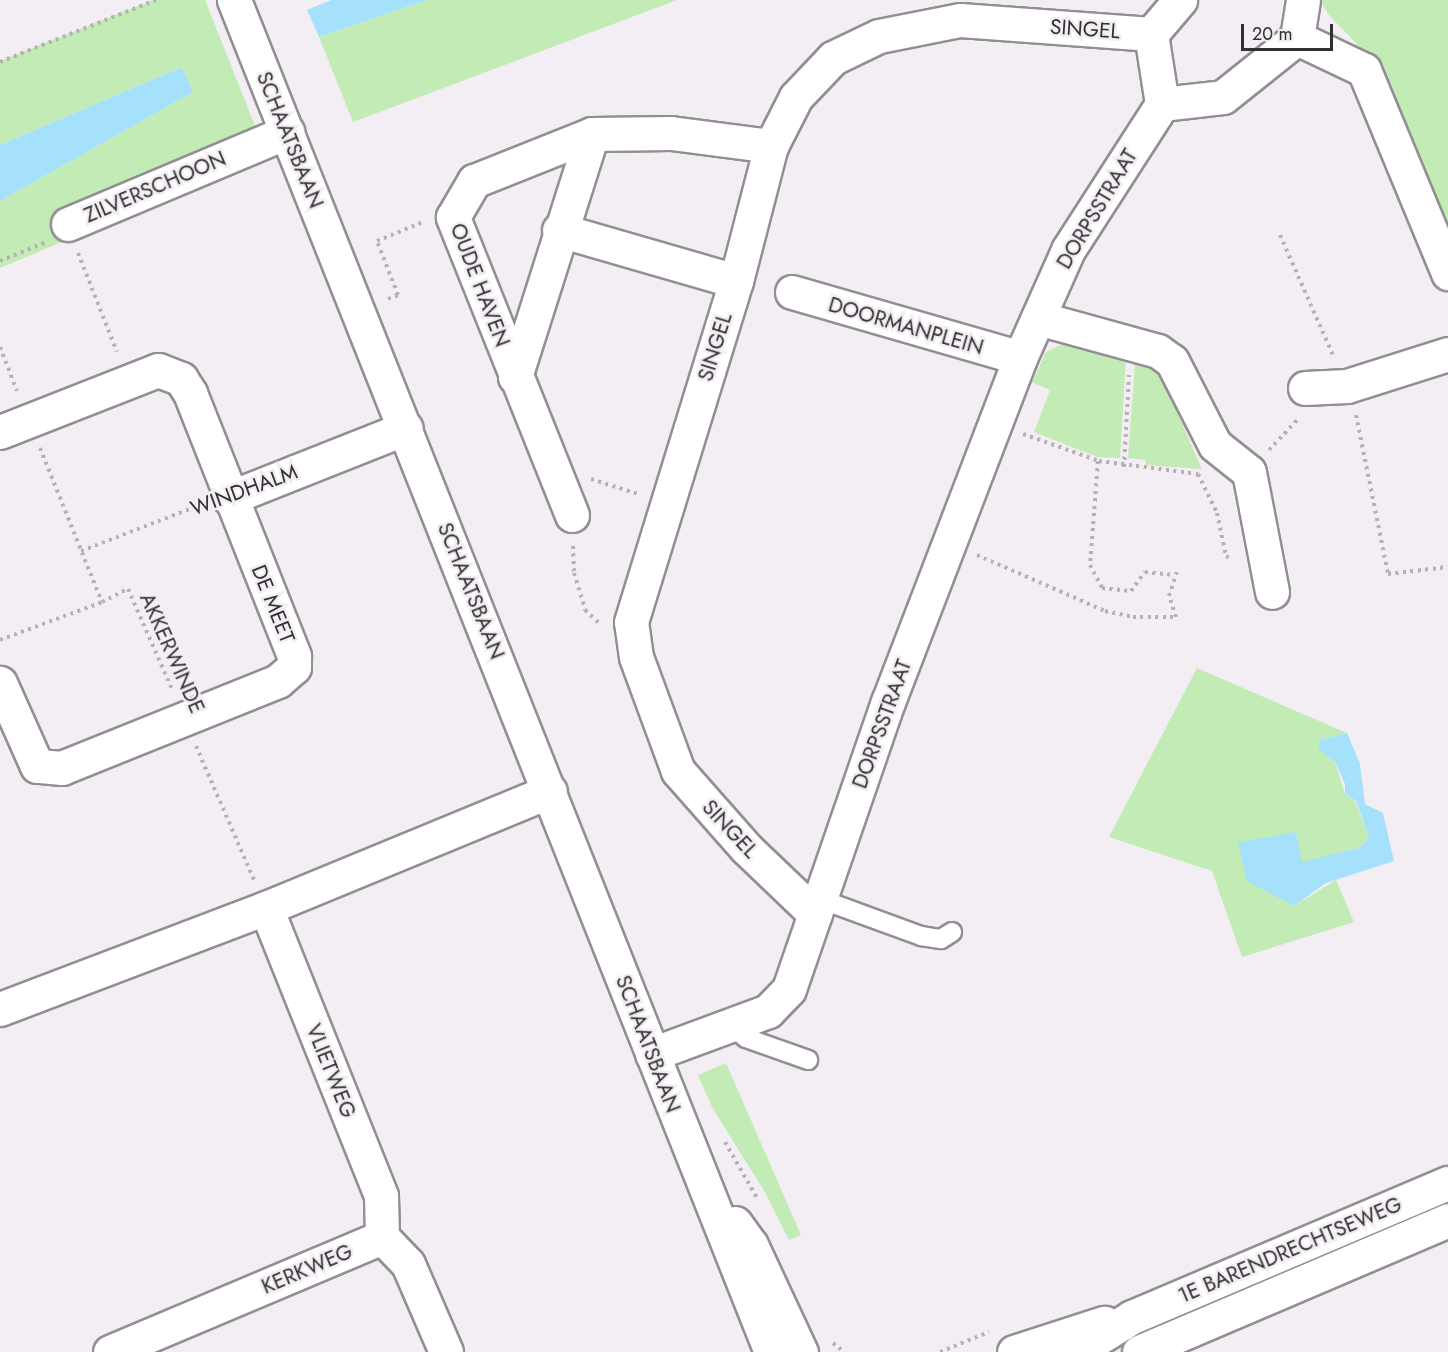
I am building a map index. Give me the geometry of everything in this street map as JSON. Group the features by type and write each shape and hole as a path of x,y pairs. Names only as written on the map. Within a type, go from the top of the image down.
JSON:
{"street":[{"path":"1180,0 1151,34 1162,104 1223,97 1297,38 1304,0"},
{"name":"SCHAATSBAAN","path":"240,2 287,132 550,791 652,1054 706,1182 771,1352"},
{"name":"SINGEL","path":"818,907 747,848 678,771 634,645 632,622 736,281 771,146 796,97 833,58 879,36 959,10 1151,34"},
{"path":"1297,38 1364,70 1448,273"},
{"name":"DORPSSTRAAT","path":"652,1054 768,1011 789,989 948,546 1020,358 1068,250 1162,104"},
{"name":"ZILVERSCHOON","path":"69,228 287,132"},
{"name":"OUDE HAVEN","path":"572,515 453,217 474,181 592,134 671,133 771,146"},
{"name":"OUDE HAVEN","path":"515,377 559,230 592,134"},
{"path":"559,230 736,281"},
{"name":"DOORMANPLEIN","path":"792,292 1020,358"},
{"path":"1038,318 1131,346 1158,351 1172,362 1215,446 1248,472 1272,592"},
{"path":"1303,402 1448,354"},
{"name":"DE MEET","path":"0,683 37,766 62,768 278,681 294,667 294,656 229,498 190,393 181,379 158,370 15,427"},
{"name":"WINDHALM","path":"229,498 406,428"},
{"path":"0,1009 266,908 550,791"},
{"name":"VLIETWEG","path":"266,908 381,1196 382,1237"},
{"name":"SCHAATSBAAN","path":"706,1182 751,1245 801,1352"},
{"name":"1E BARENDRECHTSEWEG","path":"1076,1352 1132,1317 1448,1183"},
{"name":"1E BARENDRECHTSEWEG","path":"1139,1352 1448,1220"},
{"path":"382,1237 408,1264 446,1352"},
{"name":"KERKWEG","path":"110,1352 382,1237"},
{"name":"1E BARENDRECHTSEWEG","path":"1014,1352 1091,1325 1132,1317"}],"lane":[{"path":"818,907 921,936 940,939 952,932"},
{"path":"732,1026 746,1038 808,1060"}],"path":[{"path":"0,62 156,0"},
{"path":"69,228 129,382"},
{"name":"ZILVERSCHOON","path":"0,261 69,228"},
{"path":"1280,235 1347,386 1388,574 1448,567"},
{"path":"377,241 398,295"},
{"path":"1124,467 1131,346"},
{"path":"0,347 15,427 81,551 102,602 0,640"},
{"path":"1248,472 1303,402"},
{"path":"994,424 1098,461 1124,467 1198,474 1217,513 1226,555 1235,561"},
{"path":"948,546 990,559 1105,611 1133,617 1176,617 1169,596 1176,573 1145,572 1131,591 1102,588 1090,565 1098,461"},
{"name":"WINDHALM","path":"81,551 215,500 229,498"},
{"path":"572,515 574,573 585,610 598,624"},
{"name":"AKKERWINDE","path":"102,602 128,589 266,908"}],"green space":[{"path":"153,0 205,0 267,156 0,268 0,201 193,92 182,67 0,145 0,61"},
{"path":"427,0 677,0 353,122 319,37"},
{"path":"1320,0 1448,0 1448,234 1380,81 1356,43 1328,14"},
{"path":"1062,344 1126,358 1120,458 1097,457 1034,432 1050,390 1032,382 1046,352"},
{"path":"1135,362 1155,366 1159,371 1202,469 1146,465 1145,460 1128,458"},
{"path":"1197,668 1347,733 1319,740 1335,762 1345,794 1355,801 1369,838 1359,848 1302,863 1296,833 1239,843 1294,906 1336,880 1354,922 1242,957 1212,871 1109,837"},
{"path":"726,1063 801,1235 789,1240 766,1194 712,1107 698,1075"}],"water":[{"path":"331,0 427,0 319,37 307,10"},
{"path":"182,67 193,92 0,201 0,145"},
{"path":"1347,733 1360,764 1365,804 1383,813 1394,861 1326,883 1294,906 1247,881 1238,842 1296,832 1302,862 1359,848 1369,838 1356,801 1345,794 1345,784 1335,762 1319,750 1319,740"}]}
